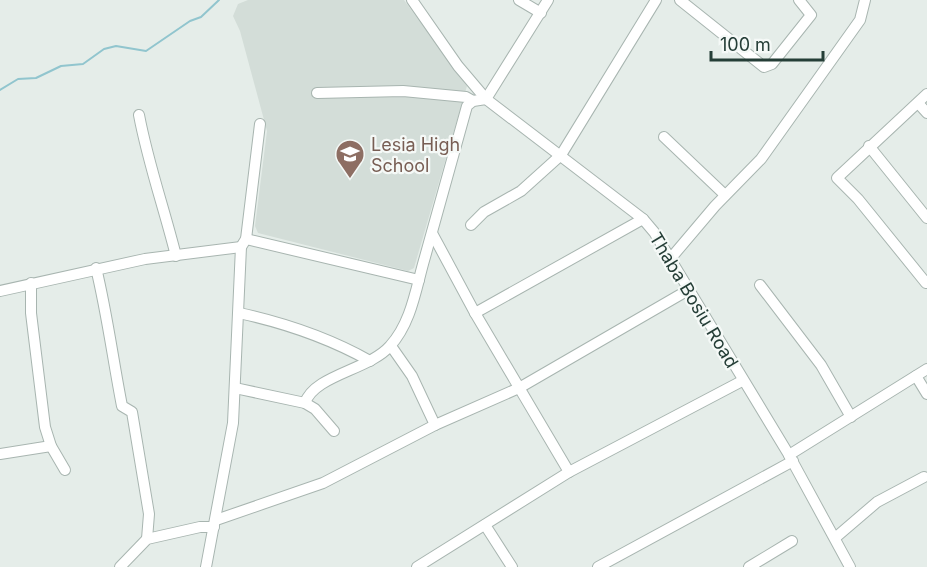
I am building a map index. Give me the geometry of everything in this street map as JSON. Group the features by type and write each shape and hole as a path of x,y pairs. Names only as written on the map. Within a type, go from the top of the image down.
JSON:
{"street":[{"name":"Thaba Bosiu Road","path":"412,0 458,66 486,99 643,219 671,258 742,381 791,458 850,567"},
{"path":"519,0 541,14"},
{"path":"305,403 308,393 314,387 358,368 391,346 414,305 467,106 473,101 486,99 548,0"},
{"path":"471,225 484,212 534,181 561,155 656,0"},
{"path":"680,0 764,67 772,64 811,15 800,0"},
{"path":"671,258 725,195 761,159 860,20 865,0"},
{"path":"317,93 403,91 466,97 473,101"},
{"path":"927,94 837,178 858,199 927,283"},
{"path":"918,104 927,113"},
{"path":"139,115 148,163 165,212 176,256"},
{"path":"206,567 229,454 244,243 260,123"},
{"path":"664,137 725,195"},
{"path":"869,146 927,218"},
{"path":"475,313 643,219"},
{"path":"432,233 475,313 569,472"},
{"path":"0,291 96,268 244,243 419,280"},
{"path":"96,268 122,406 132,412 149,514 147,539"},
{"path":"31,283 31,313 42,408 51,446 65,470"},
{"path":"760,285 821,365 851,417"},
{"path":"120,567 147,539 215,524 323,483 435,425 519,388 690,289"},
{"path":"239,313 280,322 347,348 370,361"},
{"path":"391,346 412,376 435,425"},
{"path":"598,567 791,458 927,369"},
{"path":"916,376 927,394"},
{"path":"417,567 569,472 742,381"},
{"path":"235,388 305,403 315,409 334,431"},
{"path":"0,454 51,446"},
{"path":"835,538 877,502 924,477"},
{"path":"483,527 512,567"},
{"path":"749,567 792,541"}],"shaded area":[{"name":"Lesia High School","path":"248,0 404,0 467,86 414,268 408,271 258,233 255,226 267,131 240,31 233,16 238,4"}],"waterway":[{"path":"0,90 18,79 36,78 61,66 83,64 104,49 116,46 146,51 190,21 201,17 219,0"}],"place":[{"name":"Lesia High School","path":"350,180"}]}
